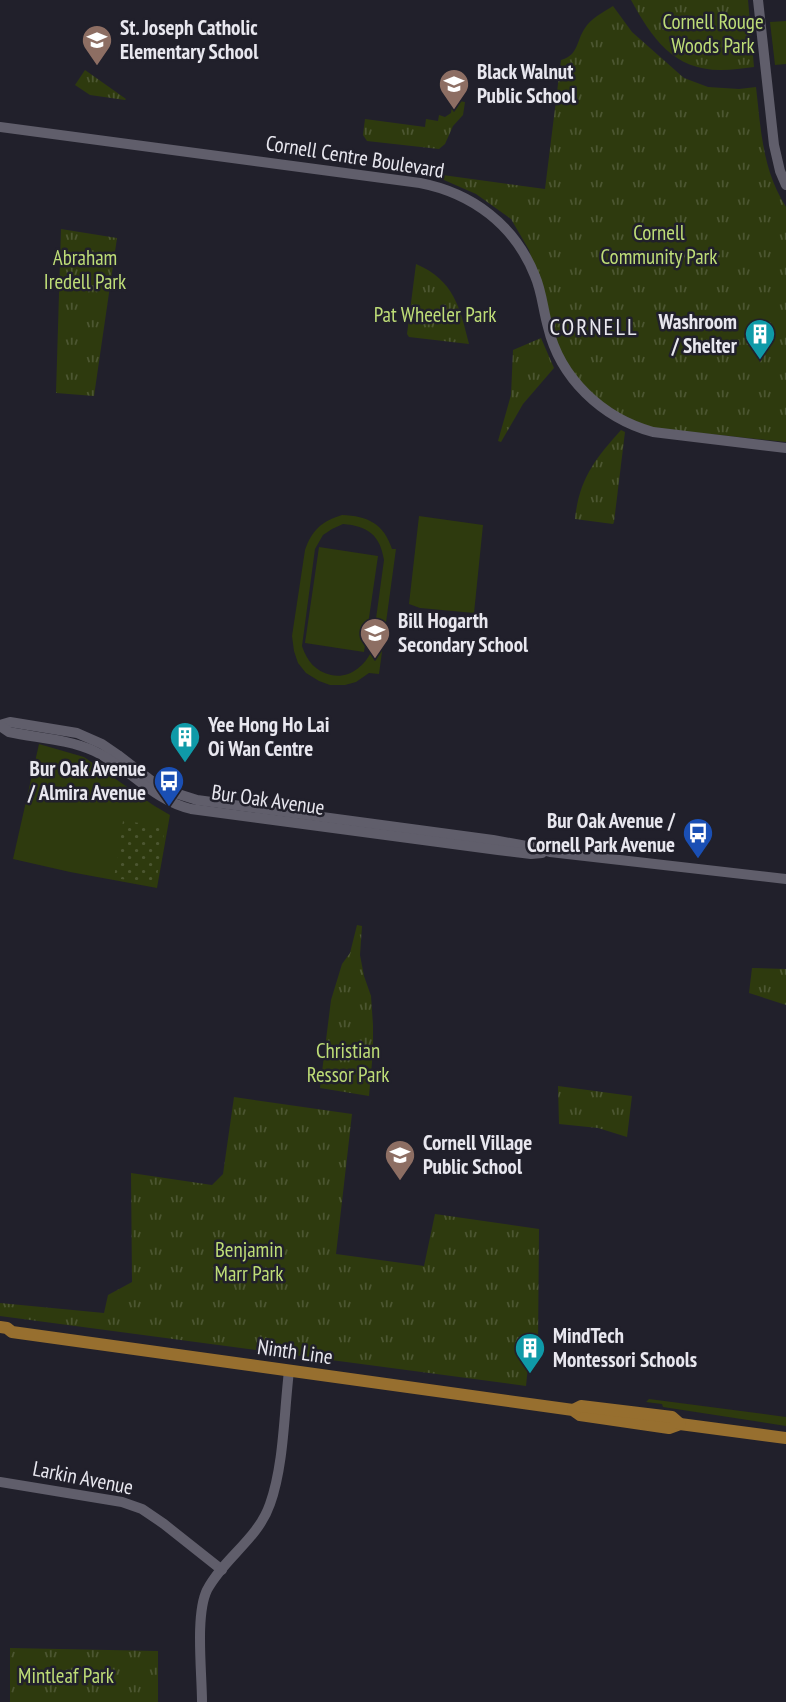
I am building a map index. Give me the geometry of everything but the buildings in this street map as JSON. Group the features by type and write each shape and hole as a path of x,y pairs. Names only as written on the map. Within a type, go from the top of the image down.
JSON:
{"main road":[{"name":"Ninth Line","path":"4,1331 573,1410 580,1415 669,1428 680,1424 786,1438"}],"street":[{"path":"758,0 774,145 786,185"},
{"name":"Cornell Centre Boulevard","path":"0,127 413,182 453,192 485,209 516,241 537,281 548,329 558,355 577,384 600,406 633,426 659,433 786,448"},
{"name":"Bur Oak Avenue","path":"0,725 10,722 77,733 102,744 153,782 197,800 493,840 550,852 786,879"},
{"path":"202,1702 200,1615 207,1591 256,1531 269,1506 277,1478 289,1371"},
{"name":"Larkin Avenue","path":"0,1482 122,1502 142,1509 222,1570"}],"green space":[{"name":"Cornell Rouge Woods Park","path":"631,0 748,0 754,67 704,69 677,58 656,39"},
{"name":"Cornell Community Park","path":"613,6 632,32 684,78 708,87 756,87 767,164 786,207 786,442 653,428 610,409 591,395 572,373 560,353 529,250 511,219 476,194 428,173 545,189 561,60 574,51 588,24"},
{"path":"786,21 786,64 775,65 770,22"},
{"path":"85,70 126,99 90,95 75,85"},
{"path":"453,100 465,102 463,115 439,149 367,141 363,135 365,119 425,127 426,119 438,121 439,115 445,117 451,113"},
{"name":"Abraham Iredell Park","path":"61,229 117,238 94,396 56,393"},
{"name":"Pat Wheeler Park","path":"416,264 439,278 453,296 469,344 409,337 407,334"},
{"path":"541,338 554,368 523,404 501,442 498,441 511,395 513,350"},
{"path":"621,430 625,432 613,524 575,519 584,481 603,451"},
{"path":"419,516 483,525 474,613 420,608 409,604"},
{"path":"335,517 360,517 374,523 389,540 392,549 396,549 379,674 369,673 356,682 345,685 330,685 306,673 298,663 292,636 305,550 311,537 323,523","holes":["343,524 371,533 379,544 384,560 371,652 355,671 337,676 316,668 309,661 302,646 315,549 323,535"]},
{"path":"319,547 378,556 364,652 305,643"},
{"path":"39,744 84,757 170,815 157,888 13,859"},
{"path":"123,821 165,826 156,884 114,878"},
{"name":"Christian Ressor Park","path":"357,925 362,926 360,955 371,996 373,1051 369,1096 320,1088 331,1000 342,964 350,953"},
{"path":"752,968 786,969 786,1005 749,993"},
{"path":"558,1086 632,1096 627,1137 598,1128 559,1124"},
{"name":"Benjamin Marr Park","path":"234,1097 352,1114 336,1254 424,1266 435,1214 539,1229 538,1347 528,1366 526,1386 0,1316 0,1303 104,1313 108,1295 132,1282 131,1173 212,1185 223,1174"},
{"path":"649,1399 786,1417 786,1426 663,1407 662,1404 646,1402"},
{"name":"Mintleaf Park","path":"10,1648 158,1651 158,1702 10,1702"}],"place":[{"name":"St. Joseph Catholic Elementary School","path":"97,67"},
{"name":"Black Walnut Public School","path":"454,111"},
{"name":"Washroom / Shelter","path":"760,361"},
{"name":"Bill Hogarth Secondary School","path":"375,660"},
{"name":"Yee Hong Ho Lai Oi Wan Centre","path":"185,764"},
{"name":"Bur Oak Avenue / Almira Avenue","path":"169,808"},
{"name":"Bur Oak Avenue / Cornell Park Avenue","path":"698,860"},
{"name":"Cornell Village Public School","path":"400,1182"},
{"name":"MindTech Montessori Schools","path":"530,1375"}],"district":[{"name":"CORNELL","path":"594,327"}]}
